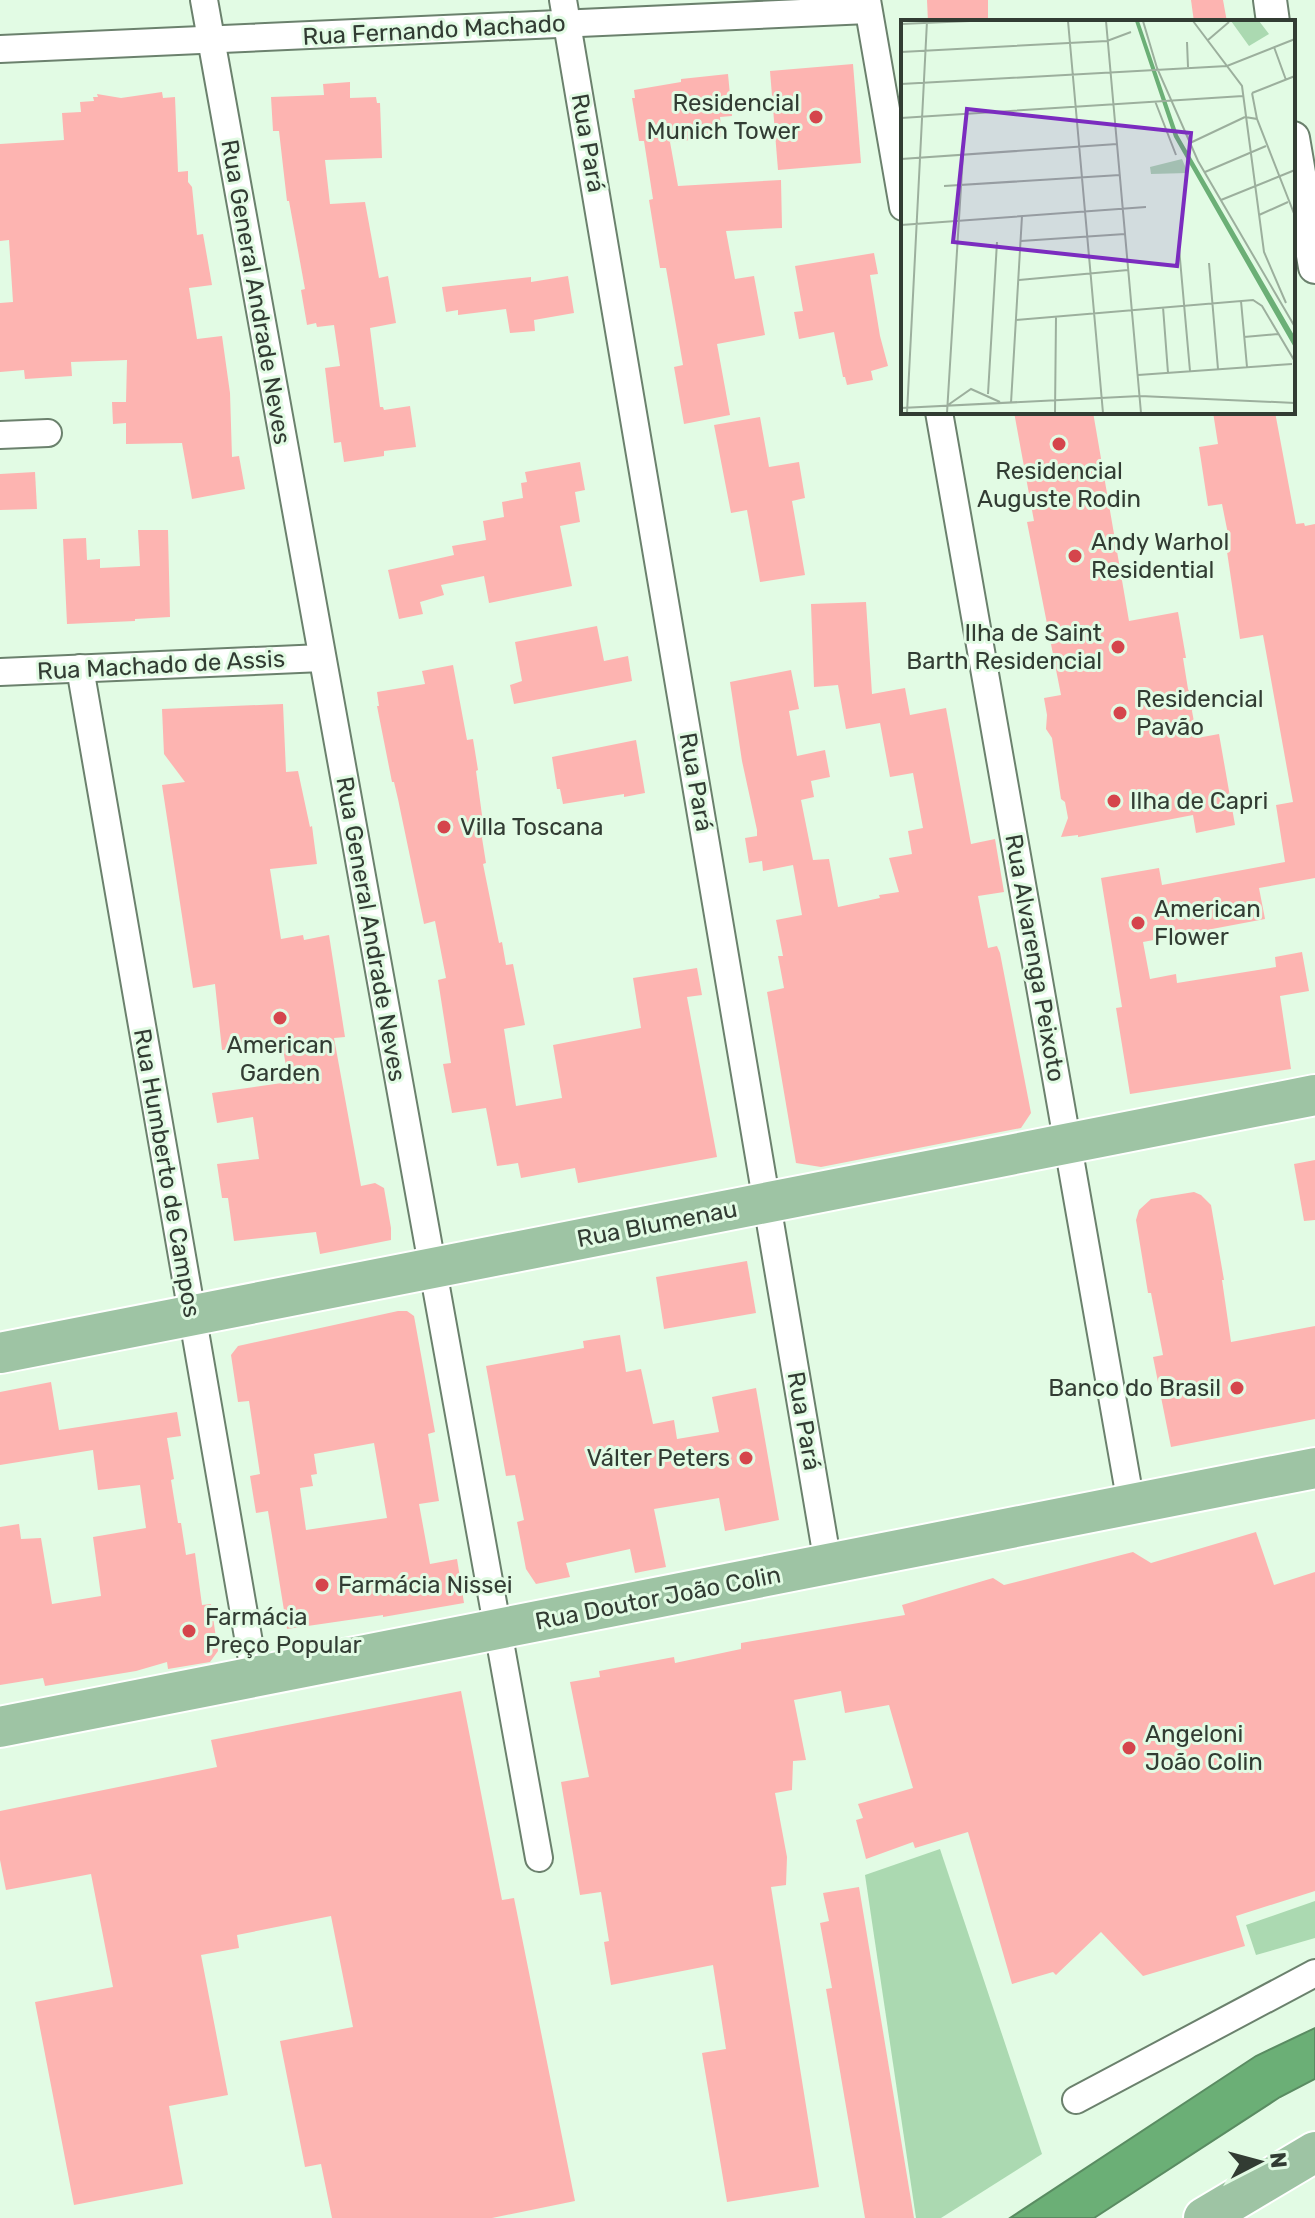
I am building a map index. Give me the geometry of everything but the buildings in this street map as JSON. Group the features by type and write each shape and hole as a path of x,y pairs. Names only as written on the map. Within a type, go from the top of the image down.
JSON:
{"main road":[{"name":"Rua Blumenau","path":"0,1353 1315,1095"},
{"name":"Rua Doutor João Colin","path":"0,1727 1315,1468"},
{"path":"1207,2217 1315,2152"}],"street":[{"name":"Rua General Andrade Neves","path":"204,0 539,1858"},
{"path":"1270,0 1273,20"},
{"name":"Rua Fernando Machado","path":"0,49 211,39 565,12 868,5"},
{"path":"868,5 901,195"},
{"name":"Rua Pará","path":"565,12 828,1564"},
{"path":"1295,150 1315,267"},
{"name":"Rua Alvarenga Peixoto","path":"939,414 1131,1504"},
{"path":"0,435 48,433"},
{"name":"Rua Machado de Assis","path":"0,672 322,658"},
{"name":"Rua Humberto de Campos","path":"80,668 255,1677"},
{"path":"1076,2100 1315,1973"}],"shaded area":[{"path":"940,1849 1042,2154 941,2218 916,2218 865,1875"},
{"path":"1315,1901 1315,1938 1256,1955 1246,1925"},
{"path":"1315,2028 1315,2079 1280,2097 1094,2218 1010,2218 1256,2056"}],"place":[{"name":"Residencial Munich Tower","path":"816,117"},
{"name":"Residencial Auguste Rodin","path":"1059,444"},
{"name":"Andy Warhol Residential","path":"1075,556"},
{"name":"Ilha de Saint Barth Residencial","path":"1118,647"},
{"name":"Residencial Pavão","path":"1120,713"},
{"name":"Ilha de Capri","path":"1114,801"},
{"name":"Villa Toscana","path":"444,827"},
{"name":"American Flower","path":"1138,923"},
{"name":"American Garden","path":"280,1018"},
{"name":"Banco do Brasil","path":"1237,1388"},
{"name":"Válter Peters","path":"746,1458"},
{"name":"Farmácia Nissei","path":"322,1585"},
{"name":"Farmácia Preço Popular","path":"189,1631"},
{"name":"Angeloni João Colin","path":"1129,1748"}]}
